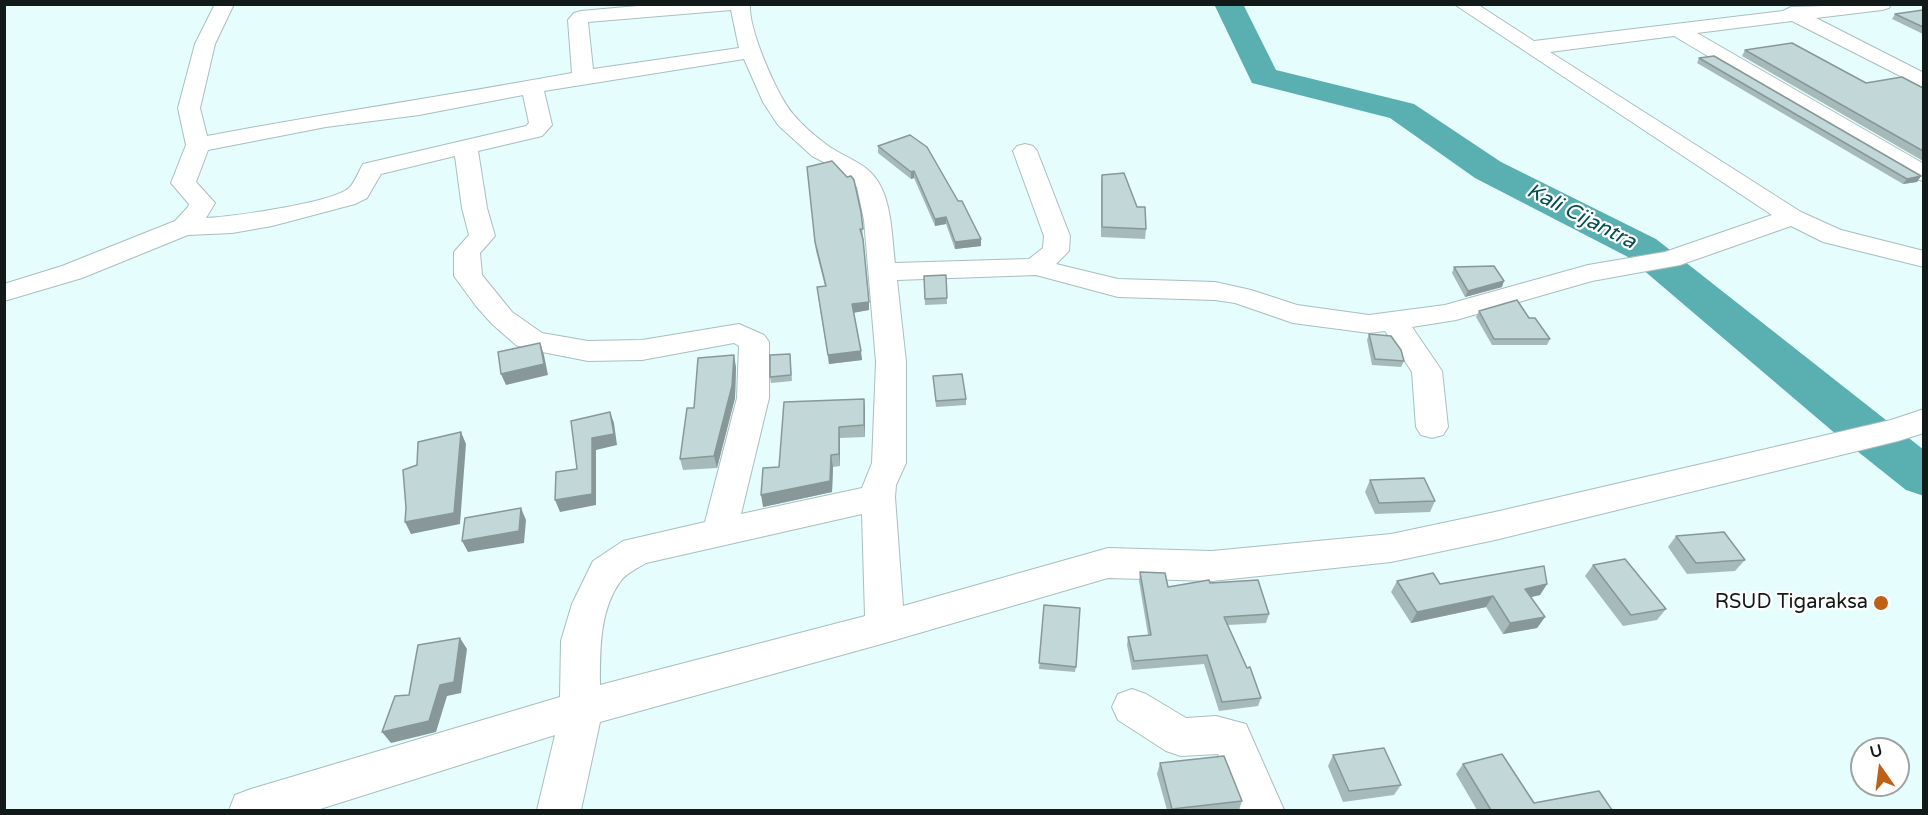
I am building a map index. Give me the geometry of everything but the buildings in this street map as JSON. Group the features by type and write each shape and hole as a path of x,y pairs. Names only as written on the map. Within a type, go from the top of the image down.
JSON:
{"street":[{"path":"184,227 200,209 202,203 183,183 198,145 189,108 205,44 225,4"},
{"path":"583,77 578,20 581,17 734,4"},
{"path":"741,4 740,13 752,52 774,102 786,120 820,151 860,175 869,187 877,220 884,272 891,362 889,463 879,485 878,497 885,627"},
{"path":"1462,4 1792,217 1832,236 1923,259"},
{"path":"1774,4 1923,82"},
{"path":"1530,48 1882,4"},
{"path":"1678,30 1923,174"},
{"path":"198,145 326,120 419,108 583,77 752,52"},
{"path":"1898,69 1923,65"},
{"path":"4,293 72,272 184,227 232,225 272,218 346,199 358,193 372,169 466,146 510,138 539,128 541,125 532,86"},
{"path":"466,146 468,175 477,219 482,230 482,236 467,252 468,276 502,318 526,338 588,351 642,350 739,333 754,342 753,398 720,530"},
{"path":"1025,151 1057,236 1056,251 1036,267"},
{"path":"884,272 1036,267 1118,288 1215,291 1241,296 1293,314 1338,322 1369,324 1446,314 1576,276 1670,259 1792,217"},
{"path":"1393,321 1427,371 1432,427"},
{"path":"251,810 580,709 885,627 1108,563 1212,566 1391,548 1495,526 1911,425"},
{"path":"559,810 565,790 580,709 580,641 591,604 606,571 636,551 720,530 878,497"},
{"path":"1132,707 1181,737 1216,735 1231,738 1262,810"}],"waterway":[{"name":"Kali Cijantra","path":"1228,4 1263,76 1402,111 1488,170 1642,248 1854,423 1924,477"}],"place":[{"name":"RSUD Tigaraksa","path":"1881,603"}]}
